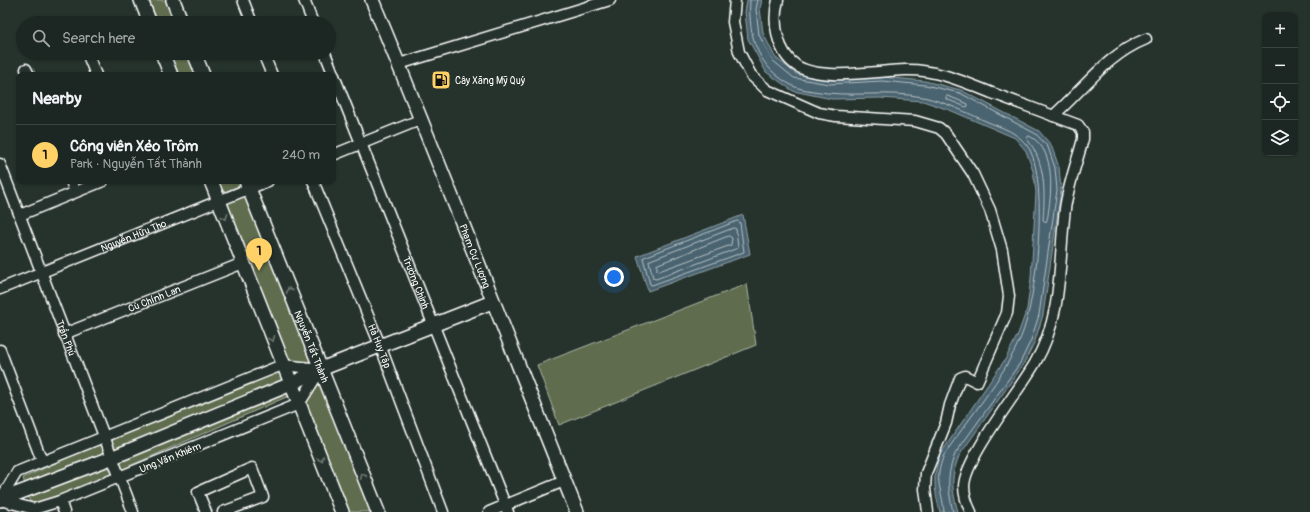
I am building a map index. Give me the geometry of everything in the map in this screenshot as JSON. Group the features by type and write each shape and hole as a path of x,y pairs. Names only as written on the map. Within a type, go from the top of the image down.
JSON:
{"street":[{"path":"141,0 147,16"},
{"path":"173,0 179,16"},
{"path":"243,0 249,16"},
{"path":"304,0 310,16"},
{"name":"Phạm Cự Lượng","path":"372,0 422,119 492,302 577,512"},
{"path":"399,64 610,0"},
{"path":"736,0 733,22 739,52 751,75 767,90 825,114 915,121 939,128 946,134 973,174 990,210 1004,259 1009,296 1007,313 977,382 965,376 960,378 950,405 946,423 926,473 925,489 928,512"},
{"path":"778,0 776,19 778,39 789,59 805,70 825,74 906,70 936,73 1078,125 1083,132 1083,139 1065,210 1056,312 1036,362 971,462 964,485 965,495 971,512"},
{"path":"1053,116 1106,62 1131,45 1146,39"},
{"path":"90,60 95,72"},
{"path":"165,60 170,72"},
{"path":"197,60 202,72"},
{"path":"267,60 271,72"},
{"name":"Trường Chinh","path":"328,60 333,72"},
{"name":"Trường Chinh","path":"336,80 507,509"},
{"path":"336,154 422,119"},
{"name":"Trần Phú","path":"0,164 42,272 103,438 133,512"},
{"path":"72,184 75,192"},
{"path":"20,215 95,184"},
{"path":"212,184 282,365 299,404 338,511"},
{"name":"Hà Huy Tập","path":"314,184 380,345 443,512"},
{"name":"Nguyễn Hữu Thọ","path":"0,289 219,201 248,185"},
{"name":"Nguyễn Tất Thành","path":"248,185 378,512"},
{"name":"Cù Chính Lan","path":"64,334 243,263"},
{"path":"0,500 111,458 291,384 321,369 492,302"},
{"path":"0,350 42,461"},
{"path":"0,500 17,472 42,461 103,438 282,365 321,369"},
{"path":"299,404 321,369"},
{"name":"Ung Văn Khiêm","path":"0,500 34,509 60,501 299,404"},
{"path":"206,512 198,492 252,468 263,497 236,510 223,512"},
{"path":"489,512 507,509 564,481"},
{"path":"60,501 64,512"}],"green space":[{"path":"134,0 167,0 174,16 140,16"},
{"path":"158,60 192,60 196,72 163,72"},
{"path":"207,184 241,184 372,512 338,512 291,395 32,509 23,478 278,361"},
{"path":"747,284 756,345 559,425 537,365"}],"water":[{"path":"747,0 762,0 760,8 763,33 775,57 796,74 829,80 882,77 925,81 961,90 1039,131 1051,145 1059,167 1061,190 1043,315 1035,341 1023,365 959,456 953,478 954,497 958,512 940,512 936,496 935,482 938,461 941,453 1006,358 1018,334 1027,309 1031,278 1036,192 1033,171 1026,151 1015,138 952,111 923,101 880,98 832,99 793,91 766,72 748,39 745,12"},
{"path":"743,215 750,254 648,291 637,256"}],"place":[{"name":"Cây Xăng Mỹ Quý","path":"441,80"},
{"name":"Công viên Xẻo Trôm","path":"259,271"}]}
